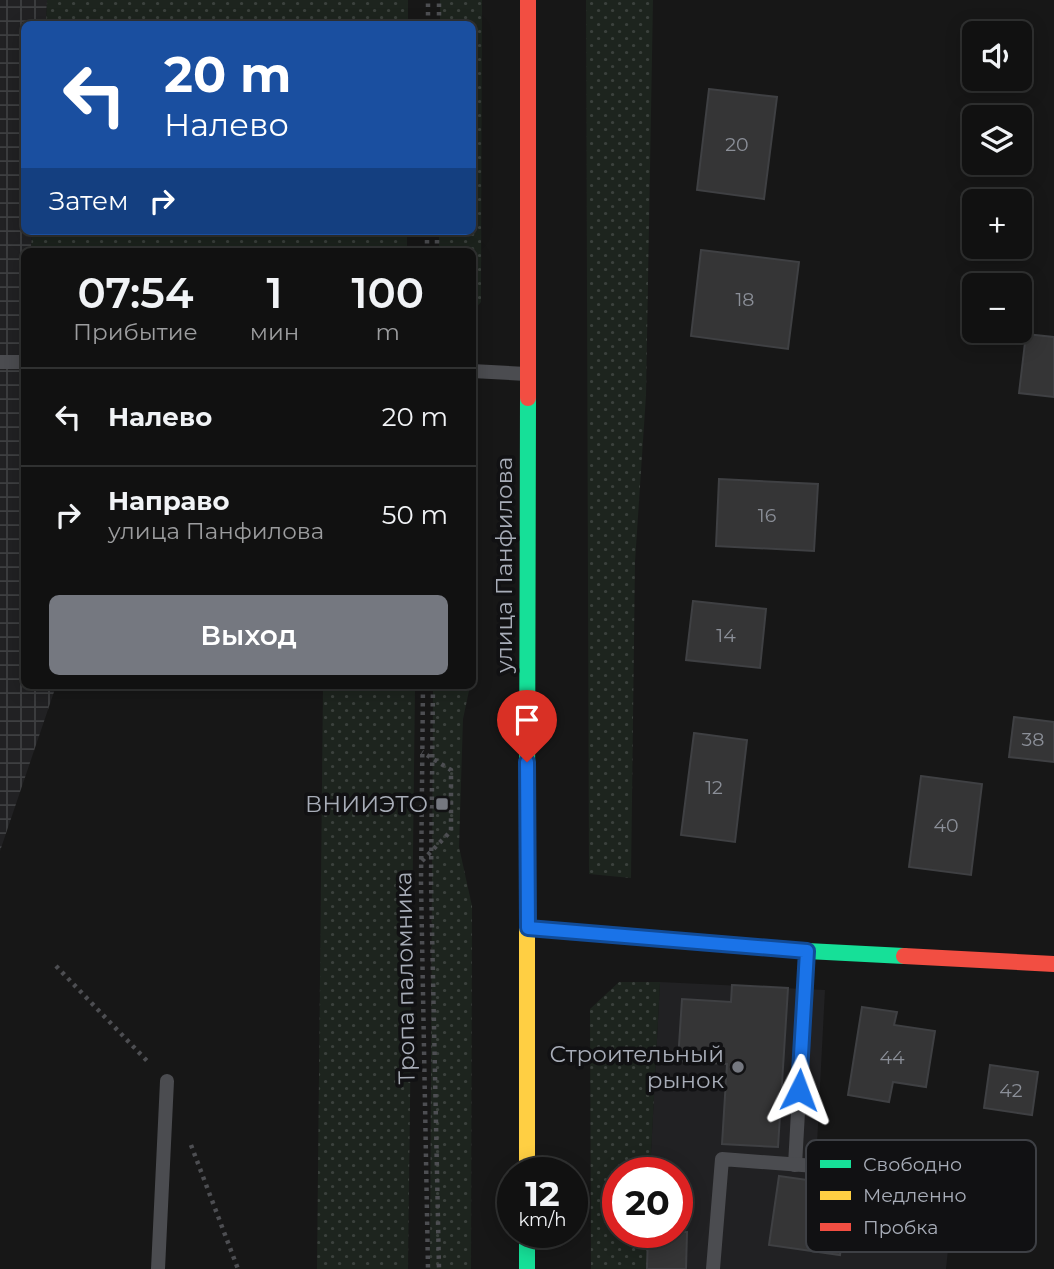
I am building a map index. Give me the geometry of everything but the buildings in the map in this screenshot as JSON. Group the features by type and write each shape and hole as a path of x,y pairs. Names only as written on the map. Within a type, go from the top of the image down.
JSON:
{"main road":[{"name":"улица Панфилова","path":"527,0 527,1157"},
{"path":"528,928 807,951 1054,964"},
{"path":"527,1248 527,1269"}],"lane":[{"path":"0,362 21,362"},
{"path":"476,371 526,374"},
{"path":"795,1165 807,951"},
{"path":"158,1269 167,1081"},
{"path":"713,1269 722,1159 806,1166"}],"path":[{"path":"428,0 428,21"},
{"path":"439,0 439,21"},
{"name":"Тропа паломника","path":"423,689 421,861 428,1269"},
{"path":"433,689 432,850 439,1269"},
{"path":"421,861 451,831 452,770 422,752"}],"shaded area":[{"path":"0,0 47,0 46,21 21,21 21,235 32,235 31,248 21,248 21,689 55,689 0,851"},
{"path":"47,0 408,0 408,21 46,21"},
{"path":"440,0 482,0 481,302 476,308 476,248 439,248 439,235 476,235 476,21 440,21"},
{"path":"586,0 653,0 646,395 635,562 631,878 589,874"},
{"path":"32,235 407,235 407,248 31,248"},
{"path":"323,689 415,689 408,1269 317,1269"},
{"path":"433,689 469,689 463,719 459,847 472,906 471,1269 430,1269"},
{"path":"619,982 660,982 651,1157 602,1157 602,1248 648,1248 647,1269 591,1269 590,1009"},
{"name":"Строительный рынок","path":"660,982 825,990 817,1140 806,1140 806,1252 948,1252 946,1269 647,1269 664,1248 693,1248 693,1157 651,1157"}],"traffic: fast":[{"path":"527,823 528,398"},
{"path":"528,928 807,951 904,956"},
{"path":"527,1248 527,1269"}],"traffic: slow":[{"path":"527,823 527,1157"}],"traffic: jam":[{"path":"528,0 528,398"},
{"path":"904,956 1054,964"}],"place":[{"name":"ВНИИЭТО","path":"442,804"},
{"name":"Строительный рынок","path":"738,1067"}],"route":[{"path":"527,762 528,928 807,951 799,1090"}]}
